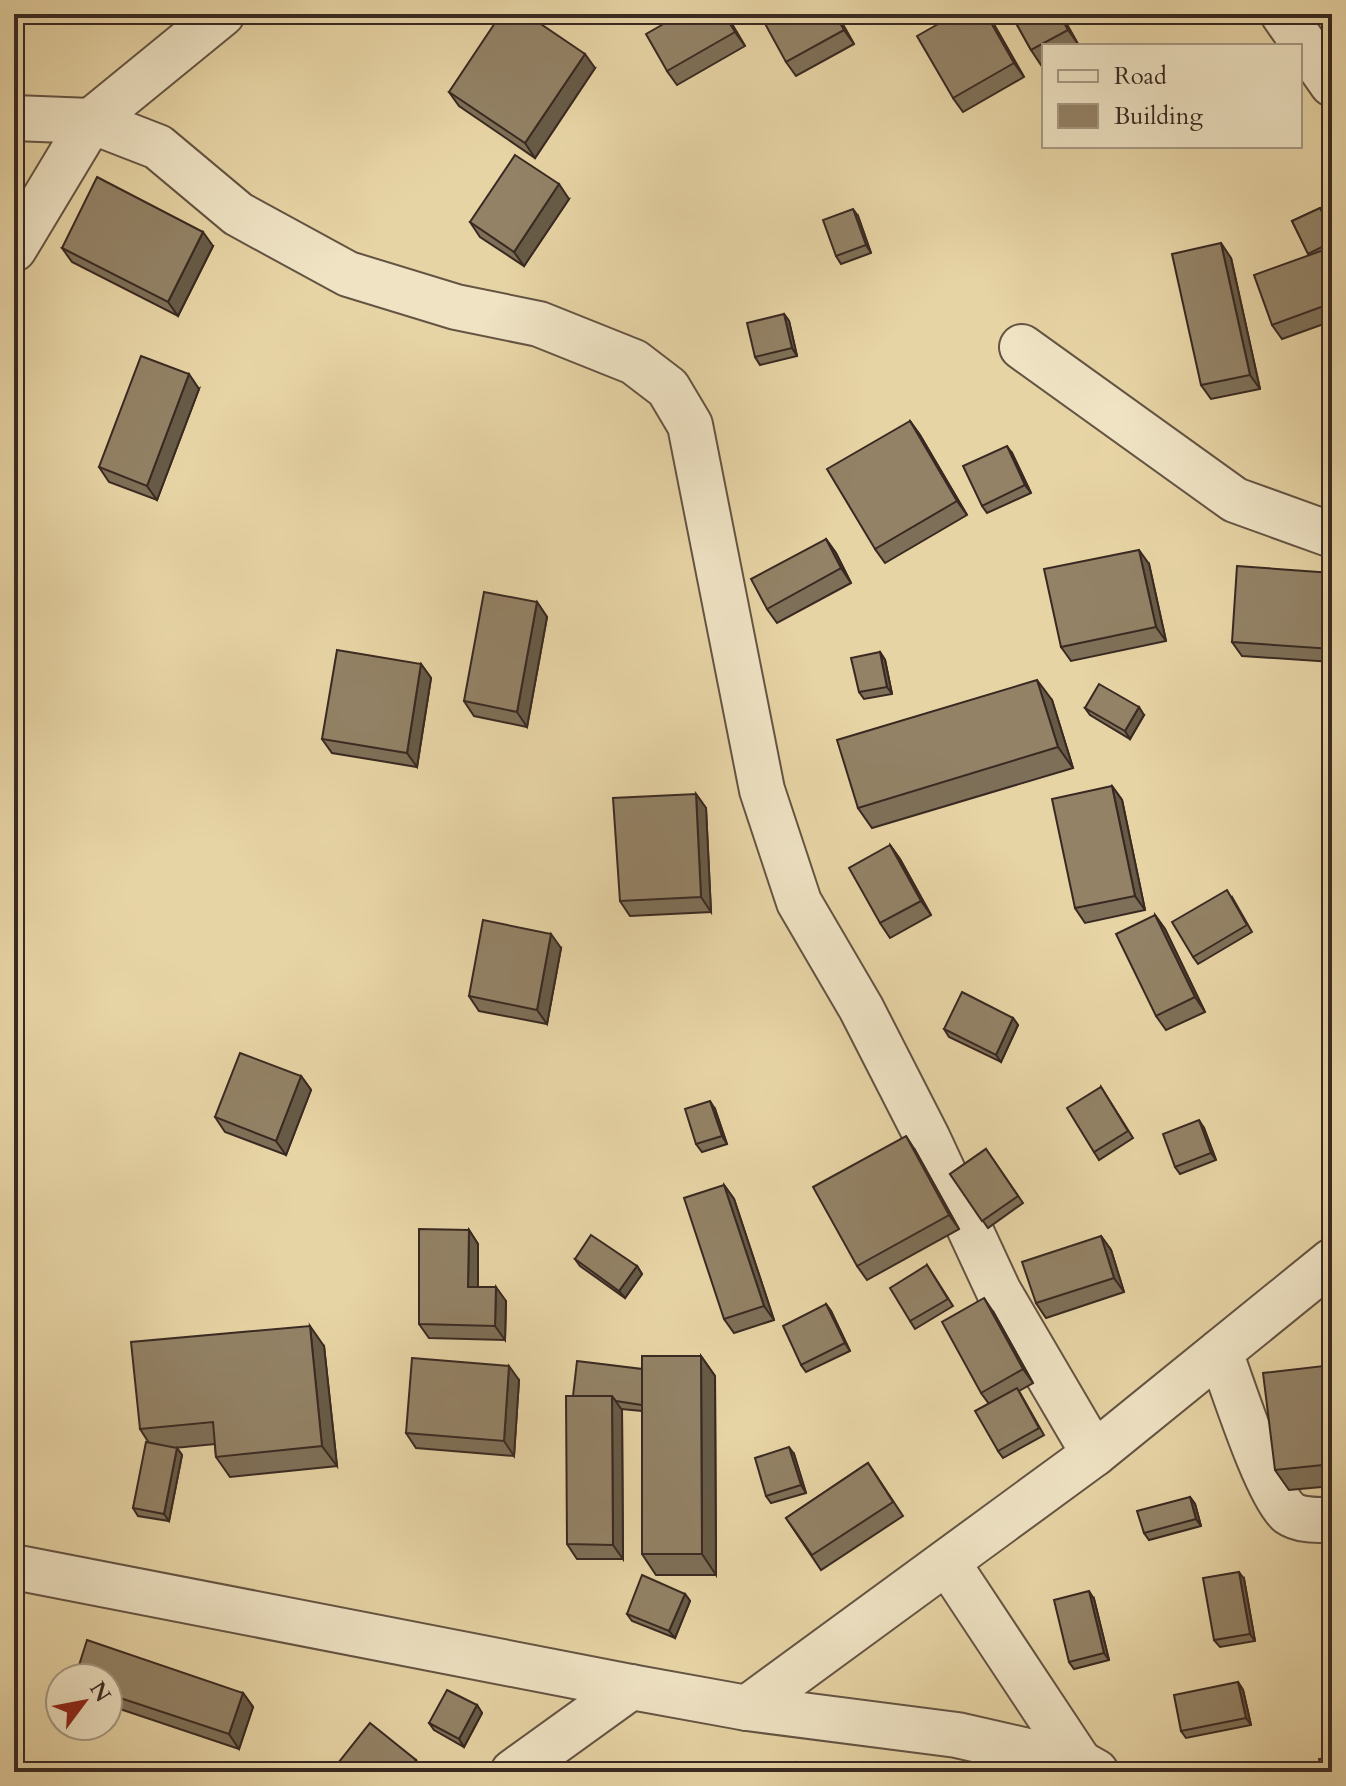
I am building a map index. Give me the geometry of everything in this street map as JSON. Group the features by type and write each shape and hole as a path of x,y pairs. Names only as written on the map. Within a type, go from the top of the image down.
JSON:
{"street":[{"path":"14,249 91,121 222,14"},
{"path":"1283,14 1332,84"},
{"path":"14,118 91,121 158,147 238,214 348,274 456,307 539,324 634,362 668,388 690,425 762,790 799,902 861,1008 921,1125 999,1292 1094,1454"},
{"path":"1022,347 1235,500 1332,535"},
{"path":"747,1708 1094,1454 1332,1261"},
{"path":"1220,1352 1275,1493 1290,1514 1313,1520 1332,1520"},
{"path":"947,1562 1088,1767"},
{"path":"14,1567 747,1708 957,1735 1088,1767"},
{"path":"513,1772 631,1687"}],"building":[{"path":"501,14 526,14 585,54 525,143 449,92"},
{"path":"681,14 724,14 735,32 667,71 646,34"},
{"path":"773,14 835,14 844,30 786,62 763,20"},
{"path":"956,14 986,14 1014,63 953,98 917,36"},
{"path":"1011,14 1059,14 1068,30 1031,50"},
{"path":"515,155 559,184 514,252 470,222"},
{"path":"97,177 203,232 168,302 62,248"},
{"path":"1320,208 1332,231 1332,242 1308,254 1292,221"},
{"path":"853,209 866,245 836,256 823,220"},
{"path":"1221,243 1250,375 1201,385 1172,254"},
{"path":"1332,247 1332,303 1272,325 1254,275"},
{"path":"784,314 792,348 755,357 747,323"},
{"path":"141,356 189,374 147,486 99,467"},
{"path":"910,421 957,501 875,549 827,469"},
{"path":"1007,446 1025,485 982,506 963,466"},
{"path":"826,539 841,568 767,609 751,579"},
{"path":"1139,550 1156,627 1061,647 1044,569"},
{"path":"1237,566 1332,573 1332,649 1232,642"},
{"path":"484,592 537,602 517,712 464,701"},
{"path":"337,650 421,664 407,753 322,739"},
{"path":"880,652 887,687 859,692 851,658"},
{"path":"1037,680 1058,747 858,808 837,740"},
{"path":"1099,684 1139,707 1125,731 1085,708"},
{"path":"1112,786 1135,896 1075,908 1052,799"},
{"path":"696,794 701,897 620,901 613,798"},
{"path":"890,845 921,901 880,923 849,868"},
{"path":"1227,890 1247,925 1193,957 1172,922"},
{"path":"1155,915 1195,997 1156,1016 1116,934"},
{"path":"483,920 551,934 537,1010 469,996"},
{"path":"962,992 1013,1018 996,1055 944,1029"},
{"path":"240,1053 301,1076 276,1141 215,1117"},
{"path":"1101,1087 1128,1131 1094,1152 1067,1108"},
{"path":"710,1101 722,1136 696,1144 685,1109"},
{"path":"1199,1120 1211,1153 1175,1167 1163,1134"},
{"path":"906,1136 949,1215 857,1266 813,1187"},
{"path":"986,1149 1018,1196 982,1221 950,1174"},
{"path":"724,1185 764,1306 724,1319 684,1198"},
{"path":"419,1229 469,1230 468,1287 496,1287 495,1326 419,1324"},
{"path":"591,1235 637,1266 619,1291 575,1259"},
{"path":"1101,1236 1114,1278 1036,1303 1022,1262"},
{"path":"927,1265 948,1299 910,1321 890,1288"},
{"path":"984,1298 1023,1369 981,1393 942,1322"},
{"path":"826,1304 845,1343 801,1365 783,1326"},
{"path":"310,1326 322,1446 216,1457 213,1422 140,1429 131,1342"},
{"path":"642,1356 701,1356 702,1554 642,1554"},
{"path":"412,1358 509,1366 504,1441 406,1433"},
{"path":"577,1361 642,1369 642,1405 616,1401 612,1396 573,1396"},
{"path":"1332,1365 1332,1464 1275,1470 1263,1373"},
{"path":"1017,1388 1039,1428 998,1451 975,1411"},
{"path":"566,1396 612,1396 613,1545 567,1544"},
{"path":"146,1442 177,1448 164,1514 133,1508"},
{"path":"789,1447 801,1485 766,1496 755,1458"},
{"path":"868,1463 893,1502 812,1555 786,1518"},
{"path":"1190,1497 1196,1519 1144,1533 1137,1511"},
{"path":"1239,1572 1250,1634 1214,1640 1203,1578"},
{"path":"642,1575 685,1594 669,1631 627,1614"},
{"path":"1089,1591 1104,1653 1069,1662 1054,1600"},
{"path":"87,1640 243,1693 229,1734 124,1699 124,1662 80,1662"},
{"path":"1238,1682 1246,1718 1181,1731 1174,1695"},
{"path":"447,1690 477,1705 459,1739 429,1723"},
{"path":"370,1723 416,1760 407,1772 331,1772"},
{"path":"1332,1757 1332,1772 1322,1772 1319,1759"},
{"path":"795,1762 797,1772 756,1772"}]}
